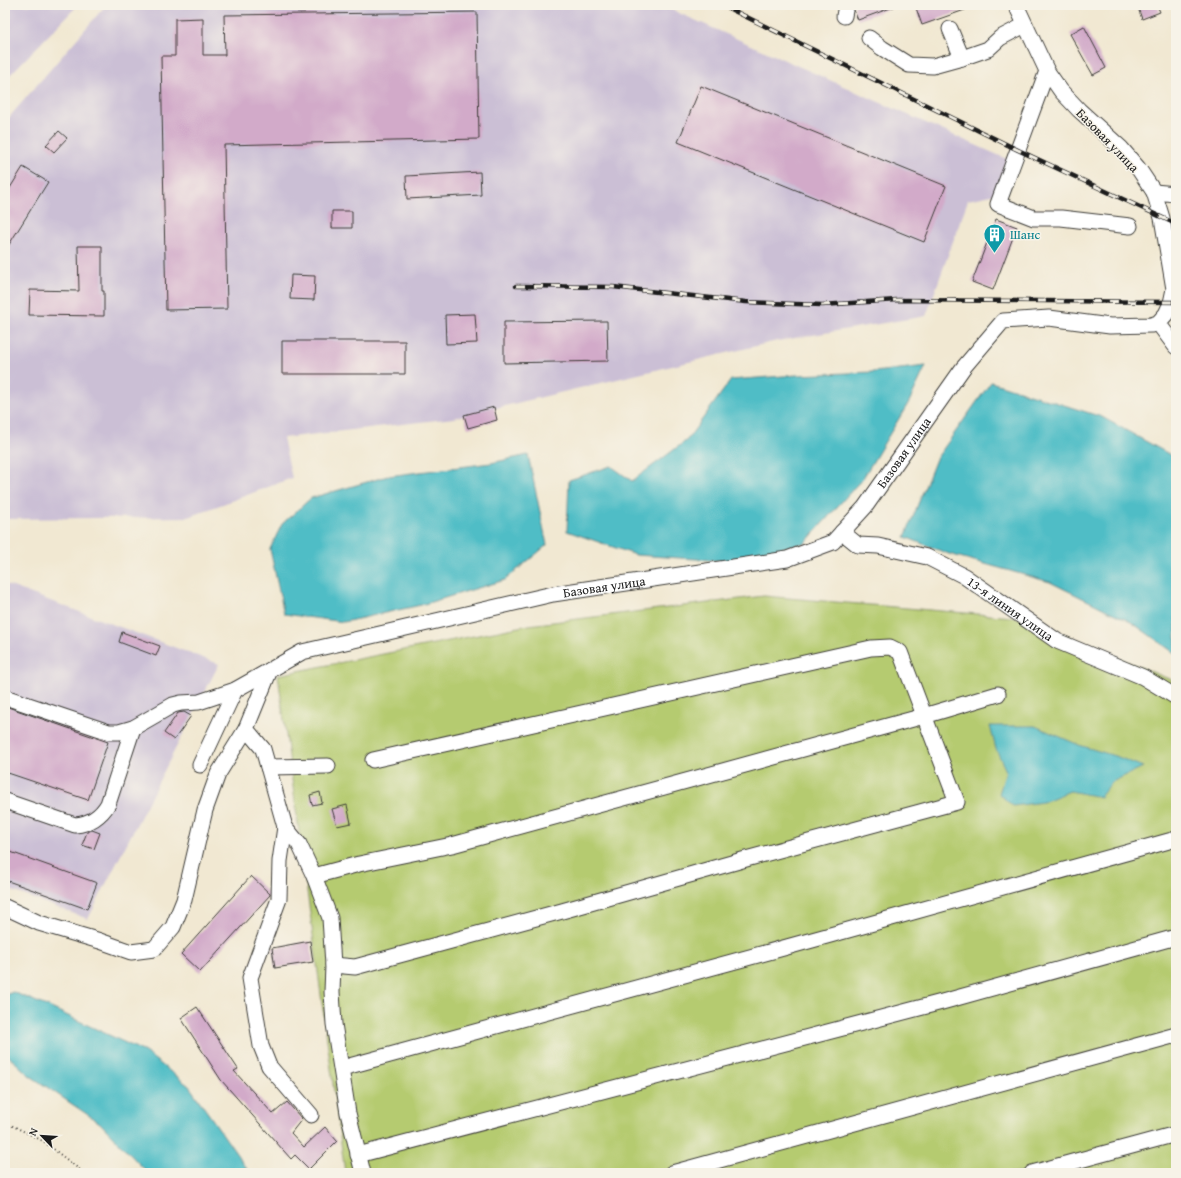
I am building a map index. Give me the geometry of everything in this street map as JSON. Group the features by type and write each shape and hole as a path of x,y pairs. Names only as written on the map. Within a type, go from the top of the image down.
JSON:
{"street":[{"name":"Базовая улица","path":"5,697 110,732 119,732 133,728 173,705 200,702 235,690 302,652 553,594 787,559 833,542 865,507 963,368 1003,321 1049,318 1110,326 1151,325 1158,323 1166,314 1171,303 1174,289 1162,218 1154,192 1138,168 1121,148 1079,110 1047,71 1016,5"},
{"path":"869,38 909,65 933,66 988,49 1000,38 1025,25"},
{"path":"950,28 962,58"},
{"path":"1047,71 998,204 1034,218 1061,218 1130,226"},
{"path":"1154,192 1176,194"},
{"path":"1158,323 1176,347"},
{"name":"13-я линия улица","path":"842,532 858,544 878,546 927,557 964,576 1057,641 1143,677 1176,697"},
{"path":"333,965 355,967 957,802 900,652 890,647 871,648 374,760"},
{"path":"5,907 39,923 131,952 154,949 173,927 184,900 205,810 218,774 246,729 270,670"},
{"path":"200,764 235,690"},
{"path":"314,876 359,864 452,845 924,716 998,694"},
{"path":"5,801 75,825 90,821 104,810 108,804 133,728"},
{"path":"246,729 263,749 285,826 299,844 314,876 330,918 333,965 332,992 334,1024 348,1113 363,1173"},
{"path":"268,767 328,766"},
{"path":"285,826 280,861 279,899 250,978 261,1046 269,1066 311,1115"},
{"path":"342,1068 1176,840"},
{"path":"358,1155 942,1002 1176,937"},
{"path":"672,1173 1176,1035"},
{"path":"1032,1173 1176,1134"}],"path":[{"path":"5,1122 43,1141 84,1173"}],"shaded area":[{"path":"5,5 78,5 5,80"},
{"path":"106,5 661,5 1009,160 996,194 968,200 926,316 777,341 454,418 283,438 292,478 188,517 5,519 5,122"},
{"path":"5,584 219,664 88,919 5,888"}],"green space":[{"path":"764,596 1025,618 1176,682 1176,1173 345,1173 278,675 529,625"}],"water":[{"path":"926,366 909,402 863,478 805,543 725,561 636,555 567,531 569,480 611,466 632,481 687,440 731,380 797,375 874,372"},
{"path":"991,382 1102,417 1176,458 1176,654 1131,622 1050,582 949,554 905,537 936,459"},
{"path":"528,455 547,545 505,580 421,605 344,622 284,614 270,549 282,524 311,498 388,476 491,463"},
{"path":"990,726 1035,726 1079,745 1118,757 1143,767 1112,782 1100,797 1070,791 1043,802 1013,806 999,794 1006,771 996,749"},
{"path":"13,992 49,1007 145,1052 189,1086 250,1173 148,1173 100,1123 29,1075 5,1053 5,995"}],"building":[{"path":"855,5 896,6 858,20 854,10"},
{"path":"915,5 976,5 976,6 922,25"},
{"path":"1137,5 1157,5 1160,12 1142,19"},
{"path":"477,12 479,139 224,145 227,309 166,310 161,56 175,56 175,19 203,18 203,55 225,55 224,15"},
{"path":"1084,26 1106,68 1093,75 1070,34"},
{"path":"701,86 946,186 924,242 678,142"},
{"path":"59,131 67,138 54,152 46,145"},
{"path":"23,167 48,182 5,251 5,196"},
{"path":"480,172 481,195 407,199 406,176"},
{"path":"332,211 352,211 352,228 332,228"},
{"name":"Шанс","path":"996,219 1017,227 993,290 972,282"},
{"path":"78,246 102,246 102,291 104,291 104,316 29,315 30,290 79,291"},
{"path":"291,275 315,276 314,300 290,299"},
{"path":"475,314 477,343 446,344 445,315"},
{"path":"607,321 608,361 504,363 504,322"},
{"path":"282,341 405,341 405,374 282,374"},
{"path":"494,407 497,420 468,428 464,415"},
{"path":"122,632 160,646 156,656 119,642"},
{"path":"5,706 108,742 88,800 5,772"},
{"path":"184,712 191,716 174,740 164,733 178,713"},
{"path":"320,792 322,803 312,805 310,795"},
{"path":"347,805 351,823 337,826 332,809"},
{"path":"92,830 100,833 94,849 82,845 87,832"},
{"path":"5,850 97,883 87,909 5,880"},
{"path":"251,876 270,895 200,972 181,954"},
{"path":"310,941 313,962 275,968 272,948"},
{"path":"197,1007 238,1069 234,1071 273,1114 287,1102 302,1119 291,1133 304,1147 325,1127 337,1141 309,1169 295,1155 291,1159 221,1080 181,1018"}],"railway":[{"path":"722,5 1018,150 1176,224"},
{"path":"516,286 613,287 746,302 822,305 897,300 1176,302"}],"place":[{"name":"Шанс","path":"994,254"}]}
